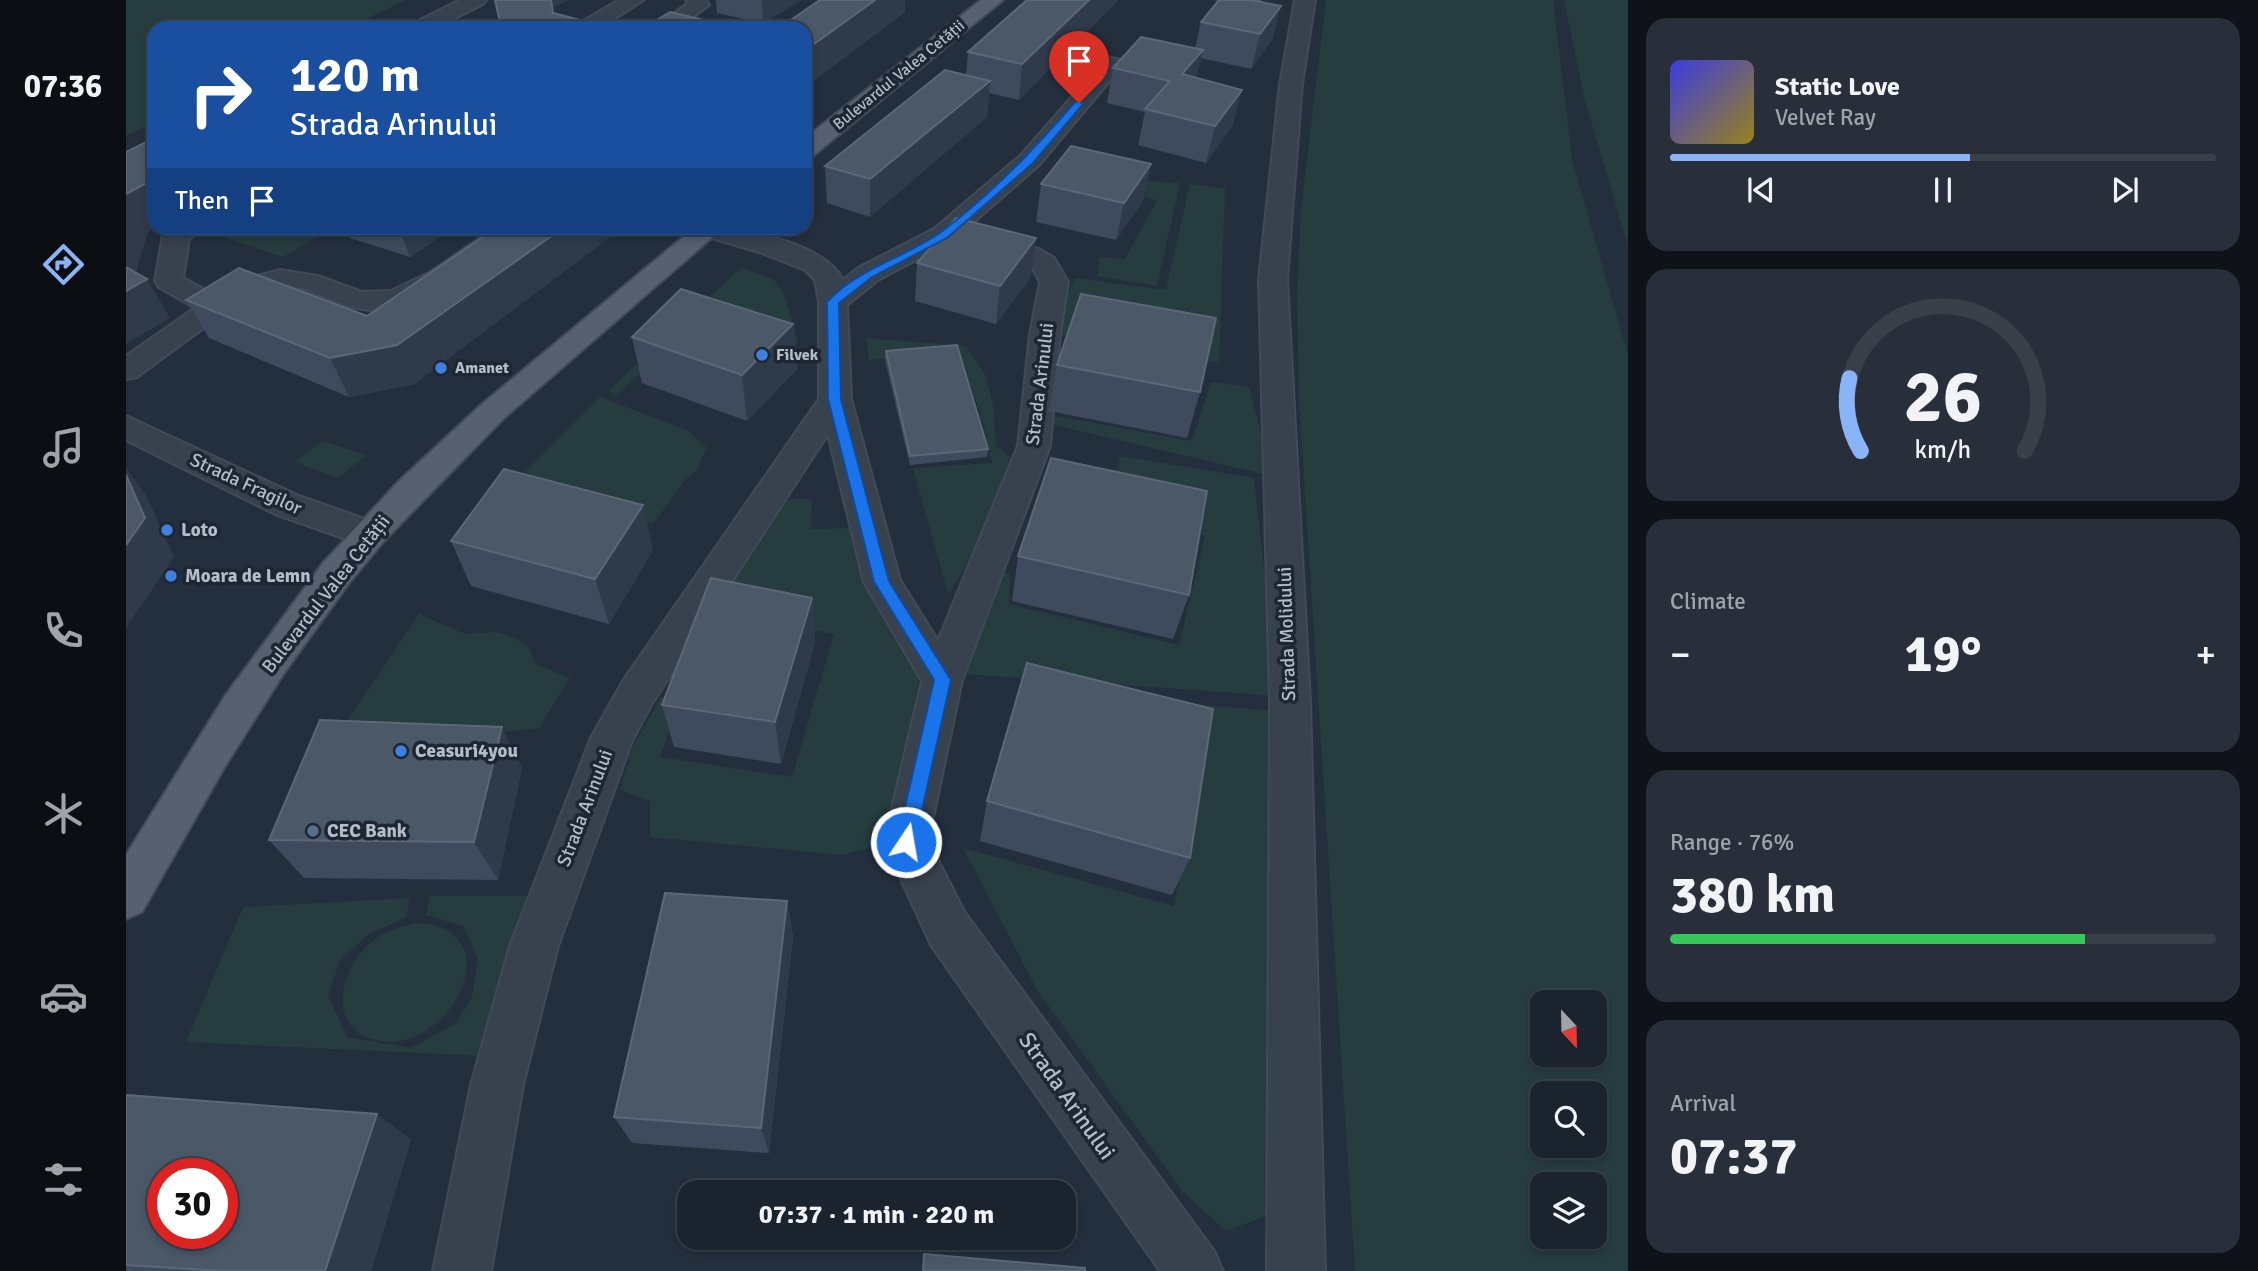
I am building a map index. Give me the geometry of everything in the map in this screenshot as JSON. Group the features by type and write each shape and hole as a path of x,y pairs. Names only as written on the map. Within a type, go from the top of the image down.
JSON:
{"main road":[{"name":"Bulevardul Valea Cetății","path":"812,144 987,1"},
{"name":"Bulevardul Valea Cetății","path":"126,897 192,783 246,698 308,611 369,534 430,469 557,354 701,235"}],"street":[{"path":"433,21 476,0"},
{"path":"597,21 633,0"},
{"path":"675,21 699,5 696,0"},
{"name":"Strada Molidului","path":"1296,1271 1290,702 1273,279 1289,98 1305,0"},
{"path":"833,302 868,274 943,235 1030,160 1112,65"},
{"path":"176,235 169,281 215,308"},
{"path":"126,370 215,308 279,278 310,284 354,301 394,299 417,292 502,235"},
{"path":"732,235 815,264 829,278 833,302 835,399 882,582 942,680"},
{"name":"Strada Arinului","path":"943,235 1029,255 1044,264 1054,282 1045,334 1034,446 1037,481 942,680 906,842 948,929 1194,1271"},
{"name":"Strada Arinului","path":"462,1271 497,1085 534,946 612,738 637,693 835,399"},
{"name":"Strada Fragilor","path":"126,428 287,505 369,534"}],"green space":[{"path":"126,0 405,0 362,21 147,21 147,126 126,136"},
{"path":"1326,0 1553,0 1572,159 1628,355 1628,1271 1355,1271 1299,399 1297,297 1301,210"},
{"path":"1564,0 1628,0 1628,246 1585,101"},
{"path":"1066,175 1180,183 1157,286 1097,276 1100,257 1125,259 1157,200 1066,178"},
{"path":"1190,184 1225,188 1219,363 1049,334 1075,278 1166,290"},
{"path":"218,235 320,235 283,257"},
{"path":"742,267 774,280 784,294 798,342 795,348 700,319 615,396 609,390"},
{"path":"866,338 966,346 985,374 993,405 996,446 1019,464 982,542 948,594 913,468 992,463 984,426 960,351 869,360"},
{"path":"1211,382 1249,387 1272,476 1045,423 1045,414 1192,441"},
{"path":"600,397 687,430 707,448 696,471 686,479 653,524 512,485"},
{"path":"322,441 367,455 338,478 294,462"},
{"path":"1120,456 1254,478 1278,696 951,673 995,570 1010,574 1009,604 1179,645 1205,536 1110,507"},
{"path":"772,499 812,499 811,529 854,528 922,667 885,844 842,855 650,837 650,801 620,790 633,746 661,697 682,697 660,757 792,777 834,634 707,609"},
{"path":"419,614 465,634 497,632 516,638 529,648 536,664 570,678 539,728 485,734 344,726"},
{"path":"1076,694 1275,711 1266,1216 1226,1231 1183,1192 1037,990 963,848 1174,906 1204,751"},
{"path":"430,896 533,896 483,1056 186,1042 243,907 409,898 407,917 369,934 340,960 328,996 347,1037 411,1048 456,1023 472,997 478,959 463,926 426,915"},
{"path":"415,923 445,929 462,944 467,965 462,987 450,1009 431,1028 407,1039 381,1041 363,1035 351,1025 344,1012 346,981 353,965 375,939 394,929"}],"building":[{"path":"495,0 551,0 553,13 584,21 500,21"},
{"path":"820,0 875,0 812,46 812,21 789,21"},
{"path":"1027,0 1089,0 1022,64 968,52"},
{"path":"1219,0 1251,0 1281,6 1260,34 1201,22"},
{"path":"670,12 708,21 655,21"},
{"path":"1141,37 1203,50 1182,74 1242,90 1215,126 1145,109 1170,81 1113,68"},
{"path":"945,70 990,81 870,179 825,166"},
{"path":"147,142 147,183 126,194 126,152"},
{"path":"1071,146 1151,164 1124,203 1041,184"},
{"path":"956,218 1036,238 1000,286 917,263"},
{"path":"486,235 553,235 397,345 330,358 186,300 239,268 367,316"},
{"path":"126,267 147,279 126,291"},
{"path":"681,289 793,324 742,375 632,337"},
{"path":"1081,294 1216,318 1200,392 1057,365"},
{"path":"957,345 988,449 910,456 886,351"},
{"path":"1051,458 1207,491 1189,595 1018,556"},
{"path":"504,469 643,505 595,579 451,541"},
{"path":"126,475 145,518 126,545"},
{"path":"711,578 812,598 775,722 662,705"},
{"path":"1027,663 1213,709 1190,858 987,801"},
{"path":"320,720 502,727 474,842 269,840"},
{"path":"665,893 787,901 761,1128 614,1117"},
{"path":"126,1095 377,1114 325,1271 224,1271 126,1265"},
{"path":"924,1254 1085,1268 1085,1271 923,1271"}],"place":[{"name":"Filvek","path":"762,355"},
{"name":"Amanet","path":"441,368"},
{"name":"Loto","path":"167,530"},
{"name":"Moara de Lemn","path":"171,576"},
{"name":"Ceasuri4you","path":"401,751"},
{"name":"CEC Bank","path":"313,831"}],"route":[{"path":"906,842 942,680 882,582 854,483 835,399 833,302 868,274 943,235 1030,160 1079,103"}]}
